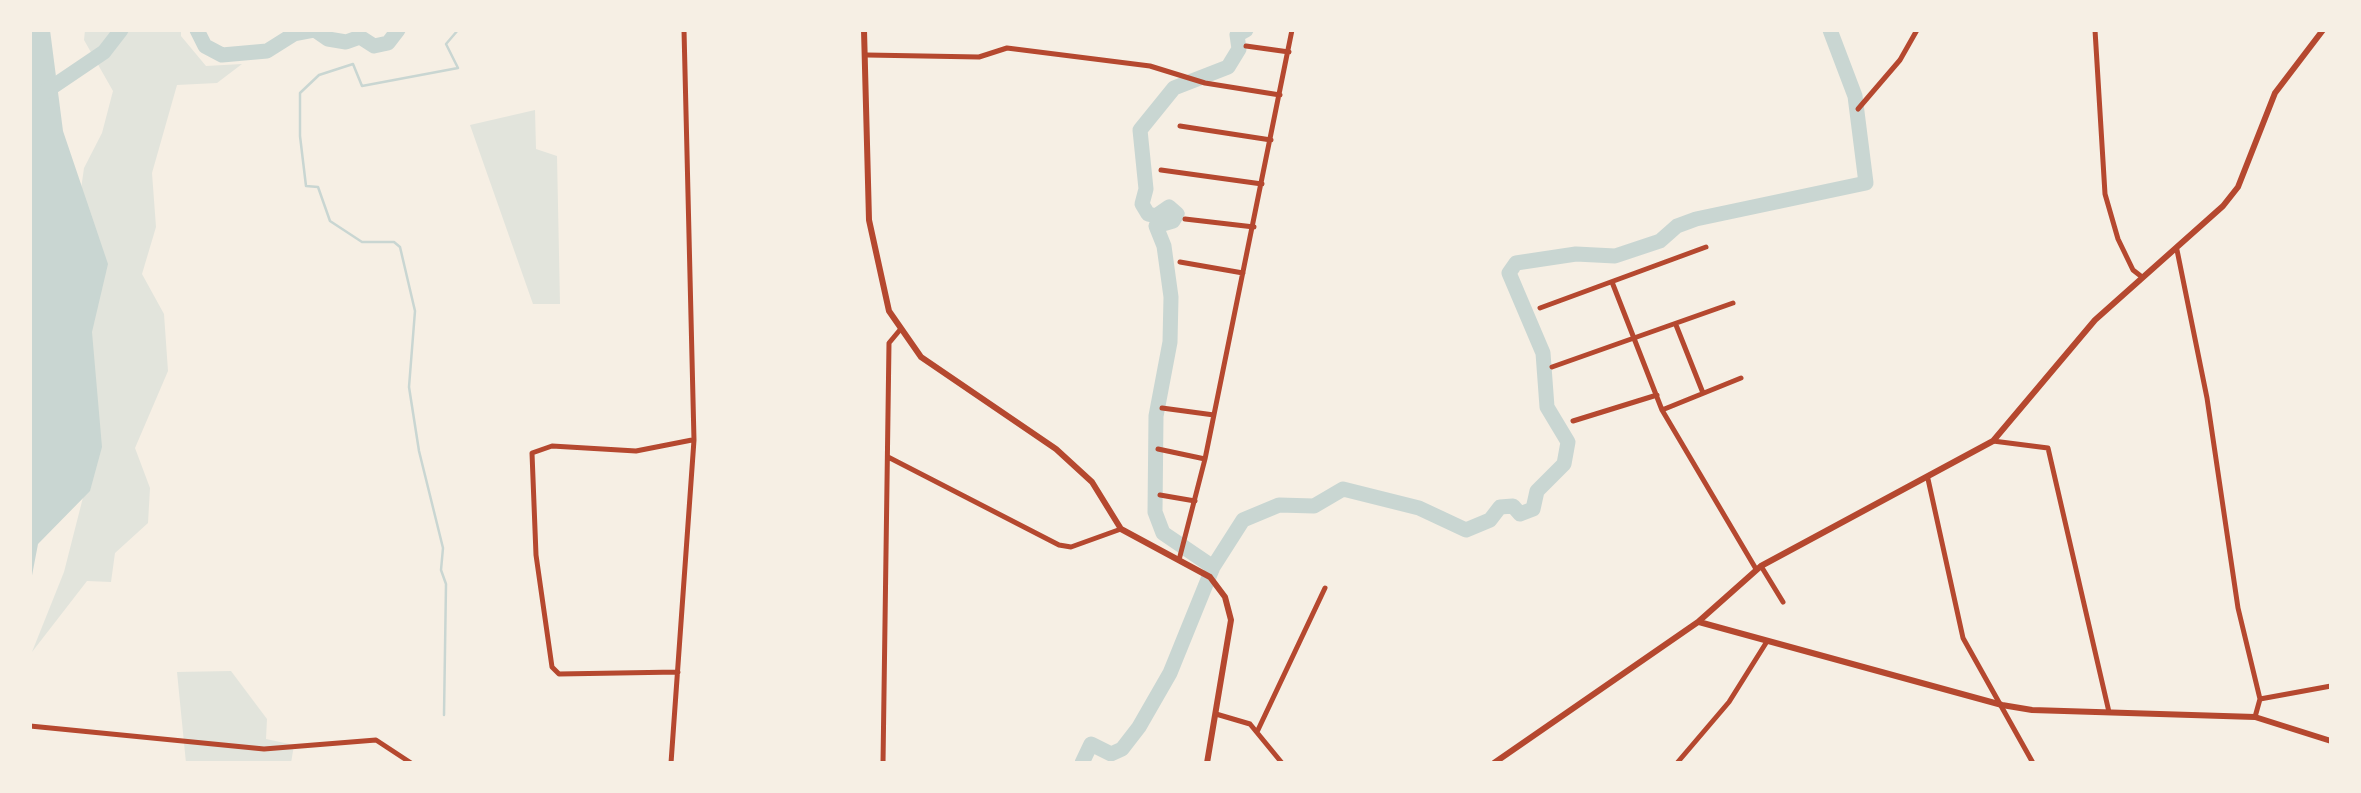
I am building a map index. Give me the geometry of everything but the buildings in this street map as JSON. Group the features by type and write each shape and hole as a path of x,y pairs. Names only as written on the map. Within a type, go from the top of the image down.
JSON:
{"street":[{"path":"671,763 694,440 684,30"},
{"path":"864,30 869,220 889,312 921,357 1056,449 1092,482 1122,530 1210,577 1229,609 1231,620 1206,763"},
{"path":"1178,563 1205,459 1292,30"},
{"path":"1858,109 1900,60 1917,30"},
{"path":"2095,30 2105,194 2118,239 2133,270 2142,277"},
{"path":"1494,763 1698,622 1758,568 1993,441 2085,331 2142,277 2204,227 2238,186 2275,93 2324,30"},
{"path":"1246,46 1289,52"},
{"path":"867,55 979,57 1007,48 1150,66 1205,83 1280,95"},
{"path":"1180,126 1271,140"},
{"path":"1161,170 1262,184"},
{"path":"1184,219 1254,227"},
{"path":"1540,308 1706,247"},
{"path":"2177,250 2207,398 2238,608 2260,699 2254,717"},
{"path":"1180,262 1243,273"},
{"path":"1612,282 1662,410 1758,568 1783,602"},
{"path":"1552,367 1733,303"},
{"path":"1676,325 1704,393"},
{"path":"882,763 890,343 899,331"},
{"path":"1662,410 1741,378"},
{"path":"1573,421 1657,394"},
{"path":"1162,408 1214,415"},
{"path":"678,672 559,674 552,667 536,555 532,454 552,446 636,451 694,440"},
{"path":"1993,441 2048,448 2109,712"},
{"path":"1158,449 1205,459"},
{"path":"888,456 1059,545 1071,547 1122,530"},
{"path":"1928,479 1963,638 1974,666 2002,705 2033,763"},
{"path":"1160,495 1195,501"},
{"path":"1257,732 1325,588"},
{"path":"1698,622 2002,705 2254,717 2331,741"},
{"path":"1677,763 1729,702 1766,643"},
{"path":"2260,699 2331,686"},
{"path":"1216,714 1250,724 1282,763"},
{"path":"30,726 264,750 376,740 411,763"}],"shaded area":[{"path":"30,30 50,30 63,131 108,264 92,332 102,447 90,491 38,544 30,586"},
{"path":"85,30 181,30 181,36 206,66 242,64 217,83 177,85 152,173 156,227 142,274 164,314 168,371 135,448 150,488 148,523 115,553 111,582 87,581 32,652 64,572 91,466 74,239 84,168 102,133 113,91 84,40"},
{"path":"535,110 536,149 557,156 560,304 533,304 470,125"},
{"path":"231,671 267,719 266,739 294,745 291,763 186,763 177,672"}],"waterway":[{"path":"30,102 104,52 121,30"},
{"path":"197,30 205,46 222,55 267,51 294,34 315,30"},
{"path":"315,30 328,39 346,42 360,37 374,46 388,43 398,30"},
{"path":"444,715 443,548 419,451 409,387 415,311 400,247 394,242 362,242 330,221 318,187 306,186 300,93 319,75 353,64 362,86 458,68 446,44 458,30"},
{"path":"1213,567 1163,533 1155,512 1156,416 1170,342 1171,297 1164,246 1156,226 1173,221 1177,214 1169,207 1156,216 1148,214 1142,204 1146,189 1140,130 1174,88 1228,67 1239,49 1237,35 1246,30"},
{"path":"1082,763 1091,744 1111,754 1122,749 1139,727 1170,673 1213,567 1243,520 1279,505 1314,506 1343,489 1419,508 1466,530 1490,520 1500,507 1513,506 1520,514 1533,509 1537,491 1564,464 1568,442 1547,407 1543,353 1509,273 1516,263 1576,254 1615,256 1660,241 1677,226 1696,219 1866,183 1855,96 1830,30"}]}
